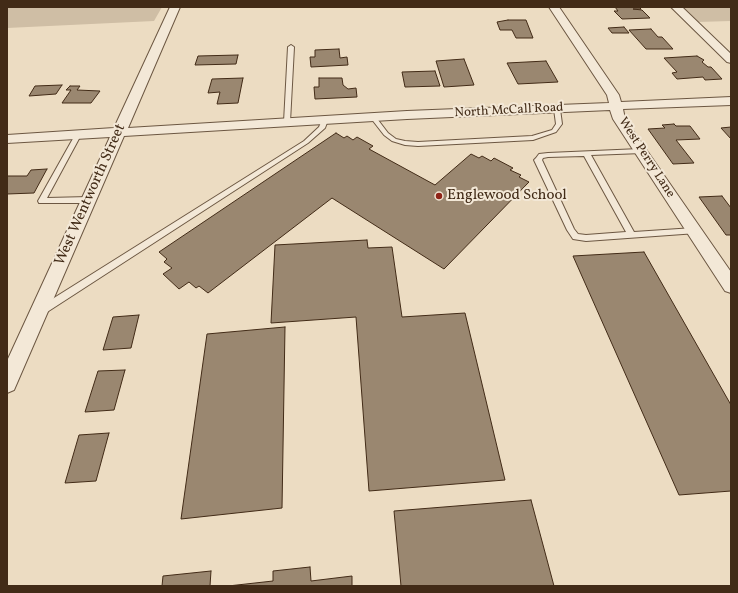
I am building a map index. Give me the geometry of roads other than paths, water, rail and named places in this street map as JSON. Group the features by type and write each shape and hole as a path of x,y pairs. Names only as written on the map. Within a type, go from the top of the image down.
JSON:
{"street":[{"name":"West Wentworth Street","path":"7,383 175,7"},
{"name":"West Perry Lane","path":"554,7 614,95 619,119 729,281"},
{"path":"676,7 731,60"},
{"name":"North McCall Road","path":"7,139 373,117 731,101"}],"lane":[{"path":"287,122 291,47"},
{"path":"373,117 386,134 394,140 405,143 425,143 533,138 545,135 554,131 558,124 557,109"},
{"path":"38,313 306,142 322,128 325,120"},
{"path":"78,135 42,202 89,200"},
{"path":"640,151 548,155 541,156 538,160 571,230 576,237 586,238 694,231"},
{"path":"586,153 632,235"}],"place":[{"name":"Englewood School","path":"439,196"}]}
